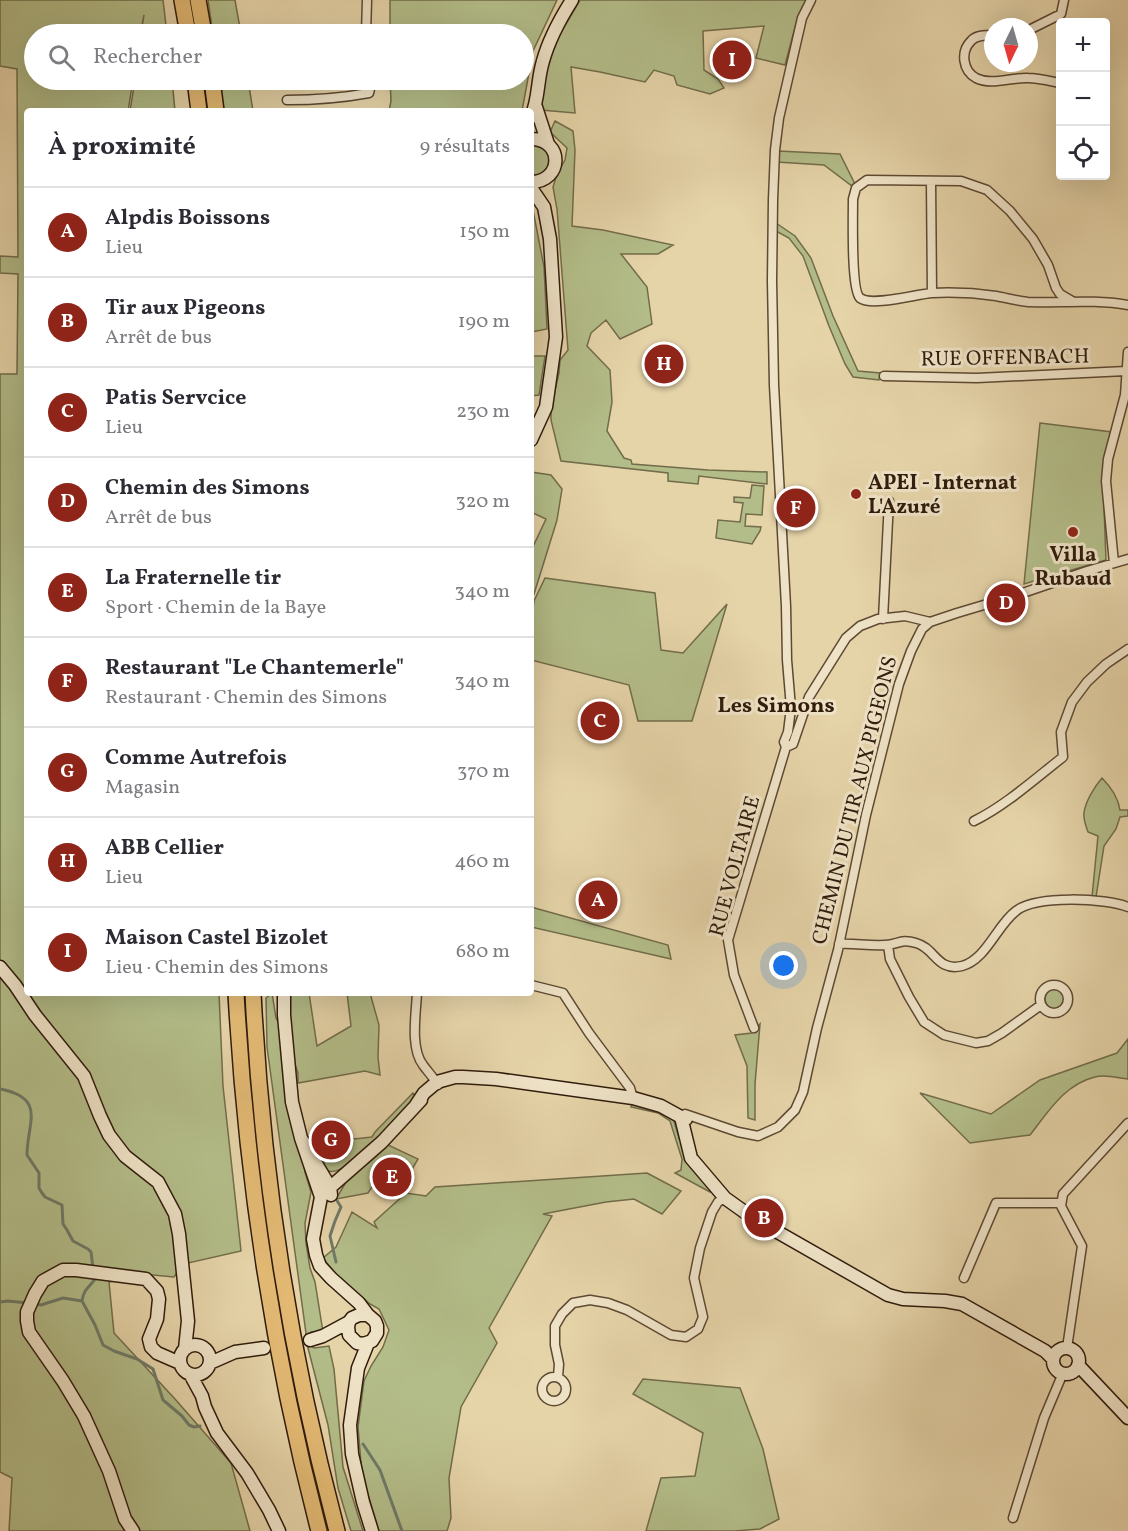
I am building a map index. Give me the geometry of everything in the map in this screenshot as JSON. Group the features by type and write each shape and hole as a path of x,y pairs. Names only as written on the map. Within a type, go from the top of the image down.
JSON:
{"highway":[{"path":"182,0 186,24"},
{"path":"198,0 202,24"},
{"path":"197,90 200,108"},
{"path":"213,90 216,108"},
{"path":"236,996 243,1100 262,1256 292,1420 319,1531"},
{"path":"253,996 264,1142 278,1249 308,1416 337,1531"}],"street":[{"path":"366,24 367,0"},
{"path":"534,108 543,61 552,35 572,0"},
{"path":"811,0 802,18 779,116 773,200 774,385 791,708 784,742 786,747 793,744 795,740 809,697 846,638 860,626 883,618 909,616 930,622 1128,560"},
{"path":"1038,26 1061,14 1064,0"},
{"path":"984,35 971,41 965,53 964,65 977,78 989,82 1026,78 1056,82"},
{"path":"287,100 317,100 352,96 369,93 370,90"},
{"path":"534,114 556,160 553,171 545,179 534,182"},
{"path":"534,139 548,144"},
{"path":"534,433 546,407 556,337 550,239 544,207 545,179"},
{"path":"1072,301 1060,294 1056,288 1048,265 1033,239 1010,211 987,190 961,181 867,180 856,188 853,199 854,277 856,292 861,298 868,301 882,301 932,293 968,293 1026,302 1072,301 1125,305"},
{"path":"932,181 932,293"},
{"path":"534,192 544,207"},
{"path":"1045,301 1056,288"},
{"path":"1114,563 1106,481 1108,459 1125,395 1128,352"},
{"name":"RUE OFFENBACH","path":"884,376 976,378 1126,371"},
{"path":"883,618 889,501"},
{"path":"909,616 922,629"},
{"name":"CHEMIN DU TIR AUX PIGEONS","path":"685,1117 758,1136 778,1127 795,1110 803,1092 840,941 866,815 898,684 910,651 922,629 930,622"},
{"path":"974,821 985,816 1063,757 1060,732 1072,702 1087,682 1106,664 1128,649"},
{"name":"RUE VOLTAIRE","path":"754,1028 734,975 728,940 786,747"},
{"path":"840,941 888,945 904,940 919,943 939,962 950,968 972,962 1016,911 1027,904 1045,901 1093,900 1128,906"},
{"path":"888,945 891,959 909,998 924,1022 944,1035 976,1043 988,1041 1041,1005"},
{"path":"0,967 84,1076 109,1135 125,1155 158,1182 175,1214 188,1321 182,1355 183,1368 190,1374 202,1395"},
{"path":"534,987 563,993 630,1094"},
{"path":"284,996 292,1102 301,1138 327,1193"},
{"path":"417,996 416,1046 422,1065 436,1085"},
{"path":"323,1336 352,1340 360,1344 368,1343 375,1338 378,1328 375,1321 359,1303 320,1266 313,1239 327,1193 382,1142 436,1085 462,1077 630,1094 685,1117 690,1158 725,1198 753,1218 888,1295 903,1299 938,1300 962,1304 1055,1353 1071,1349 1077,1354 1078,1357 1072,1370 1044,1418 1013,1518"},
{"path":"1128,1123 1063,1194 1061,1206 1082,1246 1055,1353 1054,1366 1056,1370 1072,1370 1088,1375 1128,1418"},
{"path":"558,1377 555,1326 562,1314 573,1303 590,1300 627,1310 671,1335 686,1336 698,1329 703,1317 694,1278 700,1248 712,1212 718,1202 725,1198"},
{"path":"964,1278 996,1203 1061,1203"},
{"path":"133,1531 125,1519 110,1471 84,1416 29,1332 27,1312 43,1281 63,1270 146,1279 157,1291 159,1309 149,1339 151,1347 164,1357 182,1355 192,1345 206,1358"},
{"path":"350,1296 348,1332 358,1368"},
{"path":"310,1340 323,1336 359,1315 368,1315"},
{"path":"188,1321 206,1358 202,1395 204,1407 213,1426 247,1473 279,1531"},
{"path":"368,1343 358,1368 350,1425 352,1454 372,1531"},
{"path":"190,1374 197,1374 206,1358 264,1348"}],"green space":[{"path":"0,0 163,0 166,24 143,24 144,15 142,24 24,24 24,90 131,90 128,108 24,108 24,996 219,996 223,1086 241,1251 179,1265 179,1270 174,1277 142,1274 109,1282 114,1333 231,1463 250,1531 9,1531 12,1478 0,1472 0,374 17,374 18,274 0,273 0,256 18,257 17,69 0,66"},
{"path":"208,0 235,0 239,24 212,24"},
{"path":"390,0 557,0 534,49 534,24 390,24"},
{"path":"580,0 807,0 797,20 785,65 756,58 764,26 703,31 704,70 718,79 724,88 710,94 677,85 674,76 654,70 645,82 571,67 575,113 541,110 545,72 560,34"},
{"path":"133,90 173,90 175,108 130,108"},
{"path":"221,90 250,90 253,108 224,108"},
{"path":"390,90 526,90 523,108 390,108"},
{"path":"555,121 573,131 575,150 572,226 603,230 673,245 658,254 621,254 647,287 652,324 620,339 606,320 591,333 587,346 610,370 612,402 607,431 624,458 631,460 632,464 767,472 767,484 699,476 698,484 668,481 668,473 561,461 551,420 551,408 560,360 568,350 557,209 553,187 565,160 567,148 550,132"},
{"path":"534,145 545,147 551,157 546,173 534,176"},
{"path":"778,151 840,154 855,184 852,186 824,165 777,162"},
{"path":"534,215 544,267 547,329 534,331"},
{"path":"776,223 795,236 811,258 833,316 858,371 880,373 879,380 853,377 829,326 803,256 789,238 776,231"},
{"path":"534,356 545,356 539,395 534,396"},
{"path":"1040,423 1112,432 1103,481 1106,560 1024,584"},
{"path":"534,472 551,475 562,489 557,520 534,594 534,545 546,519 534,513"},
{"path":"752,485 764,486 762,515 746,514 745,526 761,527 752,544 716,538 718,520 740,522 743,503 734,502 734,497 750,498"},
{"path":"545,578 655,593 661,650 683,653 727,604 692,721 638,721 629,685 534,661 534,601"},
{"path":"1102,778 1114,793 1120,810 1128,810 1128,816 1120,817 1116,829 1104,846 1096,897 1092,897 1098,836 1088,832 1084,815 1088,799"},
{"path":"534,908 668,945 671,959 534,928"},
{"path":"1055,989 1062,992 1065,999 1062,1006 1055,1009 1048,1006 1045,999 1048,992"},
{"path":"272,996 276,1018 284,1032 305,1172 311,1192 305,1223 306,1243 323,1332 311,1332 308,1338 309,1344 314,1348 329,1346 334,1369 343,1467 363,1531 351,1531 338,1488 328,1425 308,1348 267,1047 266,998"},
{"path":"289,996 309,996 317,1046 351,1026 347,996 371,996 379,1025 380,1075 365,1071 298,1083 298,1073 293,1059"},
{"path":"760,1024 755,1084 755,1120 748,1118 747,1066 735,1035 752,1033"},
{"path":"1128,1039 1128,1079 1099,1076 1075,1086 1058,1100 1030,1135 970,1143 920,1093 991,1114 1040,1080 1117,1053"},
{"path":"413,1093 422,1107 388,1145 418,1159 411,1171 390,1159 368,1193 336,1199 362,1155 341,1169 328,1171 323,1168 306,1141 314,1133 321,1139 320,1143 345,1157 353,1143 338,1134 341,1130 354,1139 372,1137"},
{"path":"632,1104 658,1110 674,1119 683,1147 712,1190 710,1192 675,1173 681,1170 682,1159 670,1121 658,1113 631,1107"},
{"path":"647,1173 681,1191 662,1214 634,1199 543,1214 552,1216 489,1328 497,1343 461,1407 449,1478 451,1518 447,1531 379,1531 362,1475 358,1427 364,1381 383,1347 389,1330 379,1309 338,1277 323,1258 336,1247 352,1212 377,1228 374,1222 406,1193 426,1196 435,1187"},
{"path":"643,1379 740,1388 763,1449 779,1519 760,1529 646,1531 661,1478 695,1476 703,1433 633,1394"}],"waterway":[{"path":"0,1089 15,1093 29,1105 31,1122 27,1155 39,1173 39,1188 45,1197 62,1205 63,1224 73,1241 91,1252 93,1268"},
{"path":"673,1118 680,1139"},
{"path":"336,1199 341,1207 330,1236 336,1262"},
{"path":"82,1301 86,1290 97,1276"},
{"path":"34,1304 41,1305 63,1298 82,1301 103,1345 137,1359 153,1369 163,1400 189,1425 200,1426"},
{"path":"0,1302 28,1303"},
{"path":"363,1444 380,1470 402,1531"}],"place":[{"name":"Maison Castel Bizolet","path":"732,60"},
{"name":"ABB Cellier","path":"664,364"},
{"name":"APEI - Internat L'Azuré","path":"856,494"},
{"name":"Restaurant \"Le Chantemerle\"","path":"796,508"},
{"name":"Villa Rubaud","path":"1073,532"},
{"name":"Chemin des Simons","path":"1006,603"},
{"name":"Patis Servcice","path":"600,721"},
{"name":"Alpdis Boissons","path":"598,900"},
{"name":"Comme Autrefois","path":"331,1140"},
{"name":"La Fraternelle tir","path":"392,1177"},
{"name":"Tir aux Pigeons","path":"764,1218"}],"district":[{"name":"Les Simons","path":"776,704"}]}
